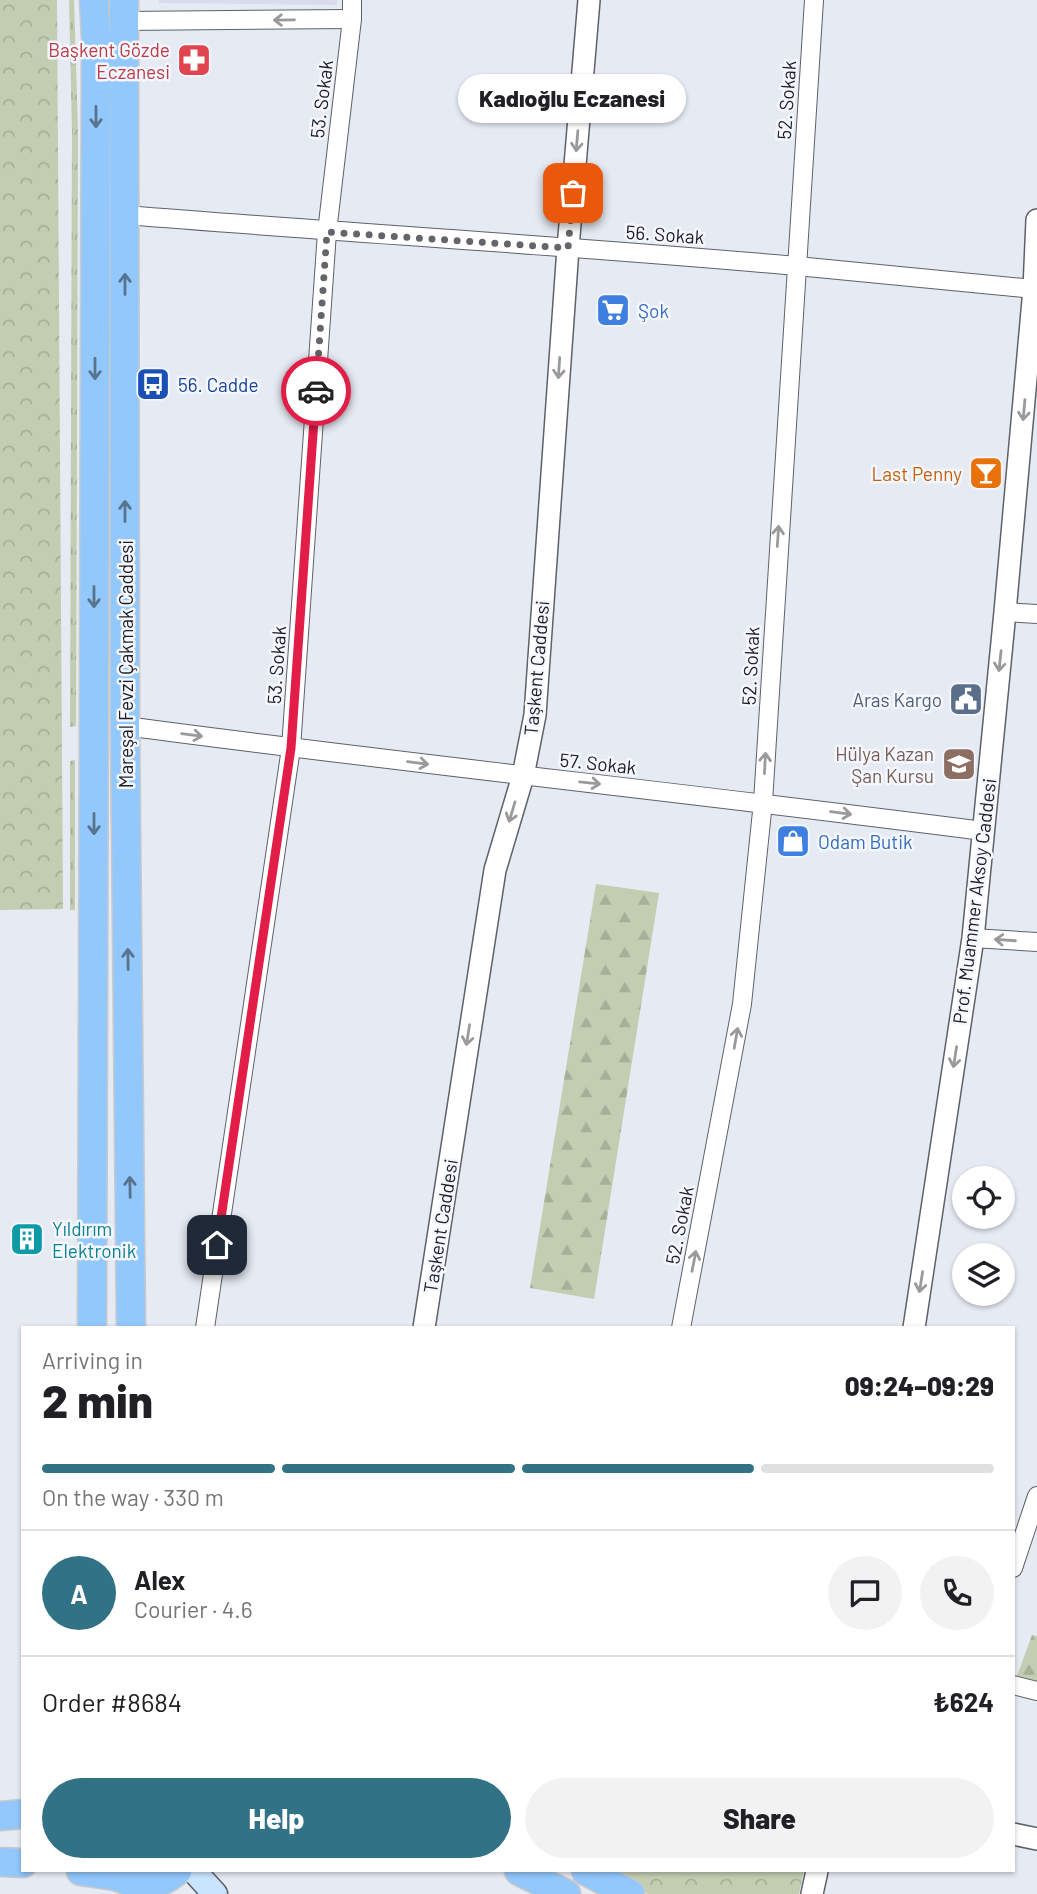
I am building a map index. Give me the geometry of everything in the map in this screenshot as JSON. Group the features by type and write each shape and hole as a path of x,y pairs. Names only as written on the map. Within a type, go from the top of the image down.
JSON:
{"main road":[{"name":"Mareşal Fevzi Çakmak Caddesi","path":"92,1326 94,0"},
{"name":"Mareşal Fevzi Çakmak Caddesi","path":"125,11 125,726 131,1326"},
{"path":"0,1816 21,1814"},
{"path":"0,1862 21,1863"},
{"path":"85,1872 141,1885 166,1880 176,1872"},
{"path":"195,1872 215,1894"},
{"path":"521,1872 566,1894"},
{"path":"588,1872 630,1894"}],"street":[{"name":"53. Sokak","path":"205,1326 291,748 327,232 352,0"},
{"name":"Taşkent Caddesi","path":"424,1326 495,870 523,776 534,715 589,0"},
{"name":"52. Sokak","path":"681,1326 742,1004 763,802 814,0"},
{"path":"125,11 352,19"},
{"name":"56. Sokak","path":"125,215 796,266 1034,289"},
{"name":"Prof. Muammer Aksoy Caddesi","path":"914,1326 973,938 1006,612 1034,289 1037,220"},
{"path":"1006,612 1037,614"},
{"name":"57. Sokak","path":"125,726 983,831"},
{"path":"973,938 1037,942"},
{"path":"1015,1562 1036,1503"},
{"path":"1015,1686 1037,1691"},
{"path":"1015,1834 1037,1839"},
{"path":"812,1894 817,1872"}],"shaded area":[{"path":"159,0 337,0 337,5 159,3"}],"green space":[{"path":"0,0 57,0 63,909 0,910"},
{"path":"69,0 74,0 78,132 76,726 70,727 72,132"},
{"path":"75,760 75,910 70,910 70,761"},
{"path":"596,884 659,893 594,1299 530,1288"},
{"path":"1032,1635 1037,1636 1037,1681 1017,1676"},
{"path":"605,1872 804,1872 799,1894 648,1894"}],"way so far":[{"path":"316,391 327,232 568,248 573,193"}],"place":[{"name":"Başkent Gözde Eczanesi","path":"194,60"},
{"name":"Kadıoğlu Eczanesi","path":"573,193"},
{"name":"Şok","path":"613,310"},
{"name":"56. Cadde","path":"153,384"},
{"name":"Last Penny","path":"986,473"},
{"name":"Aras Kargo","path":"966,699"},
{"name":"Hülya Kazan Şan Kursu","path":"959,764"},
{"name":"Odam Butik","path":"793,841"},
{"name":"Yıldırım Elektronik","path":"27,1239"}],"route":[{"path":"217,1245 291,748 316,391"}]}
